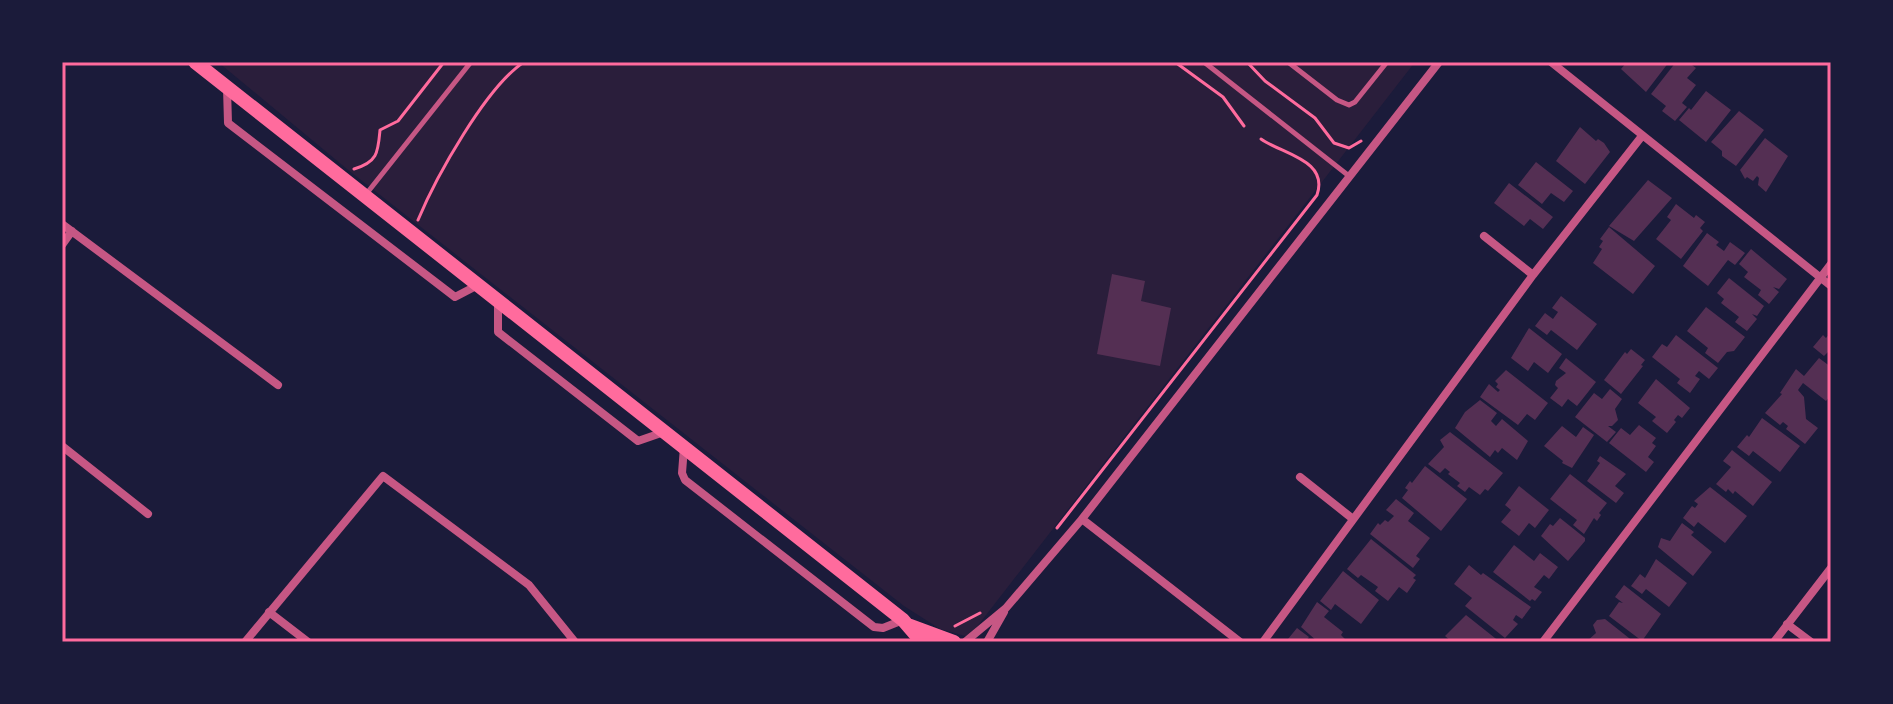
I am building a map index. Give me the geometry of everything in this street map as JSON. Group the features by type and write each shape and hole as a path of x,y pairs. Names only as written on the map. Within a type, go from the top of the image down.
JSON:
{"main road":[{"path":"195,62 905,622 922,642"},
{"path":"905,622 947,637"}],"street":[{"path":"965,642 1006,608 1082,519 1439,62"},
{"path":"1551,62 1831,286"},
{"path":"227,87 228,123 455,297 478,285"},
{"path":"1263,642 1533,275 1642,136"},
{"path":"62,224 278,385"},
{"path":"62,245 72,231"},
{"path":"1484,236 1533,275"},
{"path":"1543,642 1831,264"},
{"path":"498,301 498,332 638,441 664,432"},
{"path":"62,446 148,514"},
{"path":"684,447 682,473 685,480 874,627 883,628 905,622"},
{"path":"245,642 383,476 529,585 575,642"},
{"path":"1300,477 1353,519"},
{"path":"1082,519 1240,642"},
{"path":"1774,642 1831,568"},
{"path":"987,642 1006,608"},
{"path":"269,612 308,642"},
{"path":"1787,624 1811,642"}],"lane":[{"path":"365,196 471,62"},
{"path":"1204,62 1349,176"},
{"path":"1288,62 1337,100 1349,105 1355,102 1387,62"}],"path":[{"path":"347,169 373,161 378,155 380,130 398,121 444,62"},
{"path":"416,224 443,169 499,83 524,62"},
{"path":"1175,62 1223,97 1244,126"},
{"path":"1054,532 1317,195 1319,178 1308,164 1261,139"},
{"path":"947,637 988,609"}],"shaded area":[{"path":"218,62 1415,62 969,637 940,629 904,606 347,169"}],"building":[{"path":"1627,62 1669,62 1646,92 1621,69"},
{"path":"1676,62 1688,62 1696,68 1687,78 1696,85 1682,103 1687,107 1675,121 1662,111 1666,106 1651,94"},
{"path":"1706,91 1731,110 1706,142 1679,120"},
{"path":"1739,111 1764,130 1736,166 1722,156 1722,151 1711,142"},
{"path":"1580,127 1596,141 1598,139 1604,143 1610,152 1585,184 1556,161"},
{"path":"1765,138 1788,156 1766,192 1758,185 1757,176 1753,181 1747,177 1745,179 1740,170"},
{"path":"1536,162 1573,191 1564,202 1551,193 1542,204 1518,185"},
{"path":"1648,180 1672,198 1634,241 1609,226"},
{"path":"1509,183 1553,217 1543,229 1530,219 1524,226 1494,203"},
{"path":"1676,204 1694,218 1696,215 1705,222 1700,228 1703,231 1681,259 1656,239 1671,220 1667,217"},
{"path":"1609,227 1655,266 1633,294 1593,263 1602,249 1599,247 1603,241 1600,239"},
{"path":"1707,233 1719,242 1716,245 1724,251 1730,242 1745,253 1735,265 1728,260 1708,286 1683,266"},
{"path":"1751,249 1787,279 1779,289 1773,287 1779,292 1769,304 1758,295 1761,290 1744,277 1748,272 1739,264"},
{"path":"1112,274 1145,281 1141,301 1171,308 1160,366 1097,354"},
{"path":"1729,278 1764,306 1757,316 1752,314 1757,319 1747,331 1735,322 1739,317 1721,303 1724,299 1717,293"},
{"path":"1561,296 1597,324 1577,350 1551,330 1547,335 1535,326 1545,313 1553,319 1558,312 1552,308"},
{"path":"1706,307 1745,337 1734,351 1727,352 1718,363 1705,353 1708,348 1687,331"},
{"path":"1529,328 1562,354 1548,373 1534,362 1528,371 1511,358"},
{"path":"1831,332 1831,355 1828,352 1824,356 1813,347 1823,335 1826,338"},
{"path":"1676,335 1718,368 1709,379 1699,371 1695,376 1700,379 1690,393 1677,383 1680,379 1652,357 1662,344 1667,347"},
{"path":"1631,349 1645,360 1621,394 1604,380 1625,352 1627,354"},
{"path":"1566,358 1596,382 1577,406 1568,399 1562,407 1550,398 1558,388 1556,381 1566,373 1559,368"},
{"path":"1819,358 1831,367 1831,395 1826,401 1803,383 1798,390 1804,397 1806,419 1818,428 1805,444 1786,429 1788,426 1783,422 1780,425 1765,413 1782,394 1796,369 1804,376"},
{"path":"1506,370 1548,403 1535,420 1527,414 1518,425 1480,397 1489,384 1498,392 1500,390 1495,381"},
{"path":"1656,379 1690,408 1682,418 1678,415 1667,433 1652,421 1656,417 1638,403"},
{"path":"1610,389 1622,399 1615,409 1618,420 1608,426 1616,432 1607,442 1575,417 1594,393 1602,399"},
{"path":"1480,400 1497,413 1491,421 1496,426 1502,419 1528,441 1517,460 1502,448 1498,453 1495,450 1490,457 1455,428 1465,412"},
{"path":"1762,418 1800,446 1780,472 1753,451 1749,456 1737,447 1747,435 1749,437"},
{"path":"1639,425 1656,438 1652,443 1656,446 1648,457 1654,462 1646,472 1609,443 1621,428 1630,435"},
{"path":"1562,426 1576,437 1583,427 1594,435 1572,468 1544,446"},
{"path":"1450,432 1503,473 1488,491 1485,489 1480,495 1469,487 1465,492 1445,468 1440,473 1428,464 1444,447 1440,440"},
{"path":"1732,450 1772,482 1753,506 1735,491 1733,494 1728,489 1726,492 1716,484 1731,467 1723,461"},
{"path":"1600,456 1626,474 1615,486 1624,493 1616,503 1587,481 1600,463 1597,461"},
{"path":"1425,466 1467,499 1441,531 1402,498 1410,481 1412,483"},
{"path":"1570,474 1607,503 1597,521 1594,518 1584,534 1573,525 1577,520 1550,499"},
{"path":"1519,486 1549,510 1535,528 1529,523 1519,536 1501,522 1511,510 1505,505"},
{"path":"1710,487 1747,516 1725,543 1698,522 1694,527 1683,518 1692,506 1695,508 1698,504 1694,501"},
{"path":"1396,499 1414,513 1408,521 1430,538 1416,556 1420,559 1413,568 1370,534 1378,523 1388,522 1394,516 1386,510"},
{"path":"1560,518 1585,538 1568,561 1541,536 1550,524 1553,526"},
{"path":"1682,523 1712,552 1693,576 1658,547 1661,538 1670,541"},
{"path":"1371,539 1416,575 1407,593 1399,587 1388,601 1375,591 1378,587 1347,569"},
{"path":"1514,545 1534,561 1540,553 1558,567 1549,579 1544,575 1534,587 1542,592 1535,601 1530,601 1493,572"},
{"path":"1656,559 1687,583 1669,607 1646,589 1642,594 1631,586 1640,574 1645,578"},
{"path":"1469,565 1531,607 1522,619 1516,615 1513,620 1518,624 1505,638 1465,606 1472,598 1454,584"},
{"path":"1343,571 1379,600 1361,624 1335,604 1331,610 1320,601"},
{"path":"1624,585 1661,614 1642,641 1609,616 1619,602 1623,603 1615,597"},
{"path":"1317,602 1329,611 1324,617 1343,632 1341,635 1348,642 1318,642 1301,627"},
{"path":"1466,615 1500,642 1452,642 1445,636"},
{"path":"1605,619 1634,642 1586,642 1596,633 1593,625 1597,620"},
{"path":"1297,628 1309,637 1305,642 1290,642 1288,639"}]}
